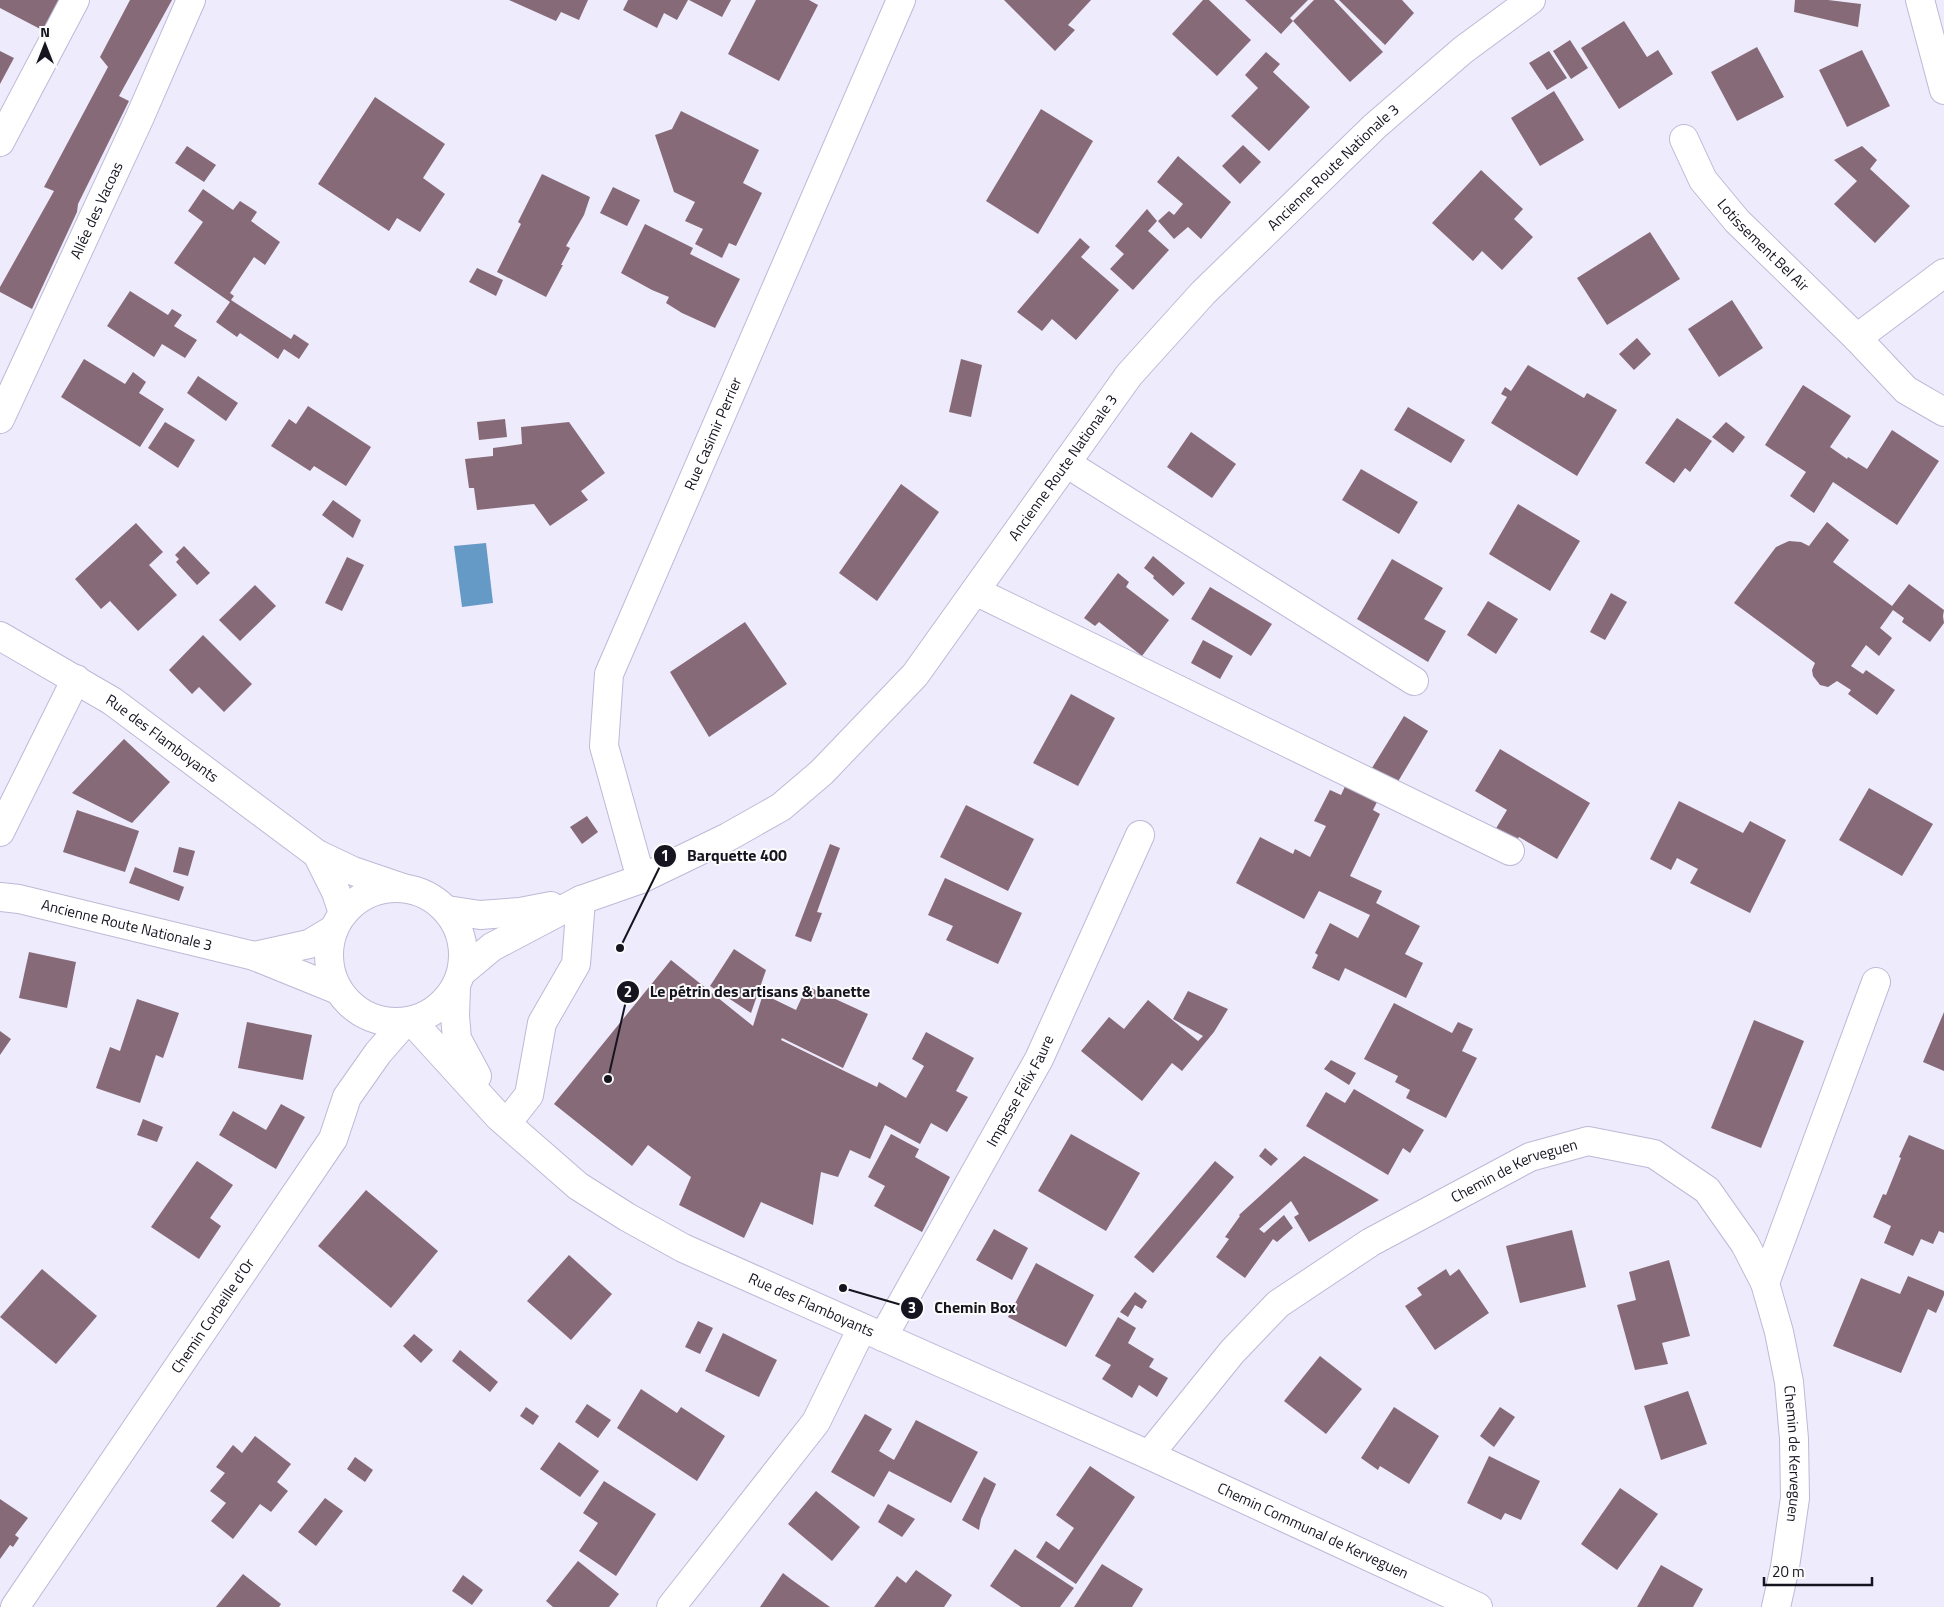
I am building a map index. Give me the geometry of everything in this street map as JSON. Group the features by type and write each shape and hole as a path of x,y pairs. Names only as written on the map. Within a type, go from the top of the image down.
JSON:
{"street":[{"path":"0,142 75,0"},
{"name":"Allée des Vacoas","path":"0,419 139,119 191,0"},
{"name":"Rue Casimir Perrier","path":"641,879 604,746 609,674 901,0"},
{"name":"Ancienne Route Nationale 3","path":"446,910 480,915 520,912 581,900 641,879 728,836 781,807 822,772 914,675 1129,375 1203,292 1375,126 1463,50 1531,0"},
{"path":"1920,0 1944,90"},
{"name":"Lotissement Bel Air","path":"1684,139 1703,180 1737,220 1857,338 1906,390 1944,412"},
{"path":"1857,338 1944,273"},
{"path":"1066,463 1414,681"},
{"path":"975,591 1510,851"},
{"name":"Rue des Flamboyants","path":"0,636 112,701 317,854 353,871 403,888"},
{"path":"0,832 76,679"},
{"name":"Impasse Félix Faure","path":"671,1607 816,1422 1039,1059 1140,835"},
{"name":"Rue des Flamboyants","path":"317,854 336,892 338,921"},
{"path":"403,888 419,892 434,899 446,910 456,923 462,939 464,956 459,979 443,1004 426,1016 405,1022 386,1022 367,1016 351,1006 338,990 332,976 329,945 338,921 355,901 370,893 386,889 403,888"},
{"name":"Ancienne Route Nationale 3","path":"0,897 28,901 254,956 338,990"},
{"path":"503,1120 528,1095 542,1023 576,964 581,900"},
{"name":"Ancienne Route Nationale 3","path":"459,979 492,947 581,900"},
{"name":"Ancienne Route Nationale 3","path":"254,956 309,944 338,921"},
{"name":"Rue des Flamboyants","path":"459,979 455,1016 457,1040 503,1120"},
{"path":"1765,1283 1876,982"},
{"name":"Rue des Flamboyants","path":"405,1022 418,1028 503,1120 578,1186 627,1218 683,1248 1149,1455"},
{"name":"Chemin Corbeille d'Or","path":"15,1607 333,1139 347,1097 378,1053 405,1022"},
{"name":"Chemin de Kerveguen","path":"1149,1455 1232,1352 1278,1304 1371,1242 1530,1157 1588,1141 1654,1154 1707,1190 1744,1244 1765,1283 1779,1332 1786,1366 1794,1439 1795,1498 1785,1567 1776,1607"},
{"name":"Chemin Communal de Kerveguen","path":"1149,1455 1478,1607"}],"water":[{"path":"486,543 493,603 462,607 454,546"}],"building":[{"path":"0,0 60,0 44,31 0,8"},
{"path":"130,0 172,0 119,96 129,101 78,204 77,212 32,309 0,292 0,287 54,191 44,187 108,67 100,57"},
{"path":"509,0 588,0 579,20 561,12 556,21"},
{"path":"628,0 688,0 677,20 664,13 657,28 623,10"},
{"path":"689,0 731,0 722,17"},
{"path":"756,0 809,0 818,5 779,81 728,54"},
{"path":"1004,0 1091,0 1068,25 1075,30 1055,51"},
{"path":"1203,0 1209,0 1251,40 1217,76 1172,34"},
{"path":"1245,0 1308,0 1290,18 1293,21 1281,34"},
{"path":"1314,0 1334,0 1383,52 1350,82 1293,21"},
{"path":"1339,0 1402,0 1414,13 1385,45"},
{"path":"1795,0 1828,0 1861,4 1858,27 1794,12"},
{"path":"1624,21 1647,57 1658,50 1673,74 1619,109 1581,48"},
{"path":"1570,40 1588,68 1571,79 1553,51"},
{"path":"1757,47 1784,97 1737,121 1711,72"},
{"path":"1862,50 1890,106 1847,127 1819,70"},
{"path":"0,51 14,58 0,84"},
{"path":"1549,51 1567,78 1547,90 1529,63"},
{"path":"1266,52 1280,64 1273,72 1310,107 1269,151 1231,116 1258,88 1245,75"},
{"path":"1554,91 1584,140 1540,166 1511,118"},
{"path":"375,97 445,144 423,178 445,194 420,232 397,218 389,231 318,184"},
{"path":"1041,109 1093,141 1038,234 986,201"},
{"path":"681,111 759,150 743,183 762,193 736,246 729,243 722,258 695,244 703,229 685,221 695,202 674,192 655,135 672,129"},
{"path":"1243,145 1261,162 1240,184 1222,166"},
{"path":"187,146 216,165 204,182 175,163"},
{"path":"1862,146 1877,160 1870,169 1910,206 1875,243 1834,204 1857,181 1834,160"},
{"path":"1178,156 1231,202 1201,239 1188,227 1174,239 1158,221 1169,211 1174,215 1183,204 1157,182"},
{"path":"1481,170 1523,209 1514,219 1533,237 1502,270 1482,251 1473,261 1432,223"},
{"path":"542,174 590,197 584,215 566,246 570,248 561,265 563,265 546,297 497,272 521,224 518,222"},
{"path":"613,187 640,200 627,226 600,213"},
{"path":"203,189 233,210 240,201 257,212 251,221 280,242 265,265 254,257 230,293 234,296 231,300 291,339 294,334 309,344 299,359 284,349 278,359 240,333 237,337 216,322 230,302 174,263 203,222 188,211"},
{"path":"1147,209 1157,221 1148,231 1169,250 1133,290 1110,269 1124,254 1115,246"},
{"path":"645,224 693,248 690,254 740,279 715,328 682,313 666,303 669,297 621,273"},
{"path":"1650,232 1680,279 1607,325 1577,278"},
{"path":"1080,238 1090,247 1081,257 1119,290 1076,340 1052,319 1042,331 1017,312"},
{"path":"477,268 503,280 496,296 469,282"},
{"path":"130,291 168,315 172,309 182,315 174,326 197,340 185,358 162,344 154,357 107,326"},
{"path":"1732,300 1763,348 1719,377 1688,329"},
{"path":"1637,338 1651,354 1634,370 1619,354"},
{"path":"84,359 125,384 133,372 146,382 139,393 164,409 140,447 61,397"},
{"path":"961,359 982,365 971,417 949,412"},
{"path":"1528,365 1584,398 1587,393 1617,410 1577,476 1491,423 1507,397 1501,394 1505,387 1511,391"},
{"path":"198,376 238,403 226,421 187,393"},
{"path":"1803,385 1851,416 1830,447 1847,459 1848,457 1867,469 1892,430 1939,461 1897,525 1833,482 1814,513 1790,496 1806,472 1765,445"},
{"path":"308,406 371,447 346,486 314,466 310,471 271,446 289,419 296,424"},
{"path":"1408,407 1465,440 1451,463 1394,430"},
{"path":"1677,418 1712,441 1690,472 1685,468 1674,483 1645,463"},
{"path":"505,419 507,437 479,440 477,422"},
{"path":"165,422 195,440 178,468 148,448"},
{"path":"569,422 605,473 581,491 588,500 550,526 534,504 477,510 474,488 469,488 465,459 493,456 493,448 522,444 521,427"},
{"path":"1726,422 1745,437 1733,453 1712,437"},
{"path":"1191,432 1236,464 1212,498 1167,467"},
{"path":"1361,469 1418,502 1399,534 1342,500"},
{"path":"901,484 939,512 877,601 839,573"},
{"path":"333,500 361,520 353,538 322,515"},
{"path":"1518,504 1580,541 1550,591 1489,554"},
{"path":"1827,522 1849,540 1833,562 1892,606 1909,584 1944,610 1944,623 1930,642 1902,622 1904,618 1893,610 1880,628 1892,638 1879,656 1866,645 1851,666 1863,674 1866,670 1895,690 1877,715 1848,694 1851,690 1837,681 1828,687 1820,685 1813,676 1812,670 1815,663 1734,603 1776,547 1789,541 1801,542 1809,546"},
{"path":"136,523 163,552 149,565 177,595 138,631 110,601 101,609 75,579"},
{"path":"184,546 210,573 197,585 176,562 179,559 175,555"},
{"path":"1153,556 1185,583 1173,596 1144,568"},
{"path":"347,557 364,565 342,611 325,603"},
{"path":"1392,559 1443,588 1424,619 1446,631 1428,662 1357,619"},
{"path":"1118,573 1129,582 1126,587 1169,620 1142,656 1099,622 1095,626 1084,618"},
{"path":"255,585 276,606 240,641 219,620"},
{"path":"1210,587 1272,624 1251,656 1191,619"},
{"path":"1611,593 1627,602 1605,640 1590,632"},
{"path":"1488,601 1518,619 1496,654 1467,635"},
{"path":"745,622 787,684 709,737 670,672"},
{"path":"203,635 252,684 224,712 199,687 192,694 169,670"},
{"path":"1203,640 1233,656 1220,679 1191,663"},
{"path":"1071,694 1115,718 1078,786 1033,763"},
{"path":"1404,716 1428,731 1393,790 1367,776"},
{"path":"124,739 170,782 132,823 72,793"},
{"path":"1500,749 1590,803 1557,859 1519,837 1512,847 1492,835 1507,810 1475,791"},
{"path":"1349,778 1381,794 1373,810 1380,814 1350,876 1382,891 1376,903 1420,926 1405,954 1423,963 1406,998 1345,968 1339,981 1312,968 1318,955 1315,953 1330,923 1358,938 1370,915 1319,891 1304,919 1236,883 1260,837 1293,854 1295,849 1310,857 1326,826 1314,821 1330,790 1341,795"},
{"path":"1869,788 1933,824 1902,876 1839,840"},
{"path":"1679,801 1743,833 1750,821 1786,840 1750,913 1690,883 1698,869 1677,858 1671,870 1650,859"},
{"path":"966,805 1034,839 1008,891 940,857"},
{"path":"77,810 139,831 125,872 63,852"},
{"path":"587,816 598,832 582,844 570,827"},
{"path":"830,844 840,848 817,912 822,913 811,942 795,936"},
{"path":"179,847 195,851 188,876 173,872"},
{"path":"135,867 184,887 179,901 129,883"},
{"path":"945,878 1022,913 998,964 946,940 953,926 928,915"},
{"path":"734,949 766,970 751,1013 710,986"},
{"path":"29,952 76,962 67,1008 19,998"},
{"path":"671,960 753,1026 763,994 796,1010 807,986 868,1014 843,1068 782,1038 781,1040 877,1087 879,1082 906,1098 924,1066 912,1059 926,1032 974,1058 956,1091 968,1097 947,1132 931,1123 920,1144 885,1125 870,1159 850,1150 838,1177 821,1172 813,1225 761,1202 744,1238 679,1205 691,1177 648,1145 632,1166 554,1104"},
{"path":"1188,991 1228,1009 1214,1032 1182,1071 1172,1063 1142,1101 1081,1051 1109,1017 1124,1029 1148,1000 1198,1041 1203,1036 1173,1019"},
{"path":"137,999 179,1013 163,1058 156,1055 140,1103 96,1088 110,1047 120,1051"},
{"path":"1394,1003 1452,1033 1458,1022 1473,1029 1462,1051 1477,1058 1446,1118 1406,1098 1410,1090 1395,1082 1398,1076 1364,1059"},
{"path":"1944,1012 1944,1071 1923,1062"},
{"path":"1754,1020 1804,1041 1761,1148 1711,1128"},
{"path":"247,1022 312,1035 303,1080 238,1068"},
{"path":"0,1031 11,1039 0,1055"},
{"path":"1331,1060 1356,1073 1349,1085 1324,1069"},
{"path":"1354,1089 1424,1130 1410,1153 1403,1148 1388,1175 1306,1126 1326,1092 1345,1103"},
{"path":"281,1104 305,1117 276,1169 219,1135 233,1111 266,1130"},
{"path":"143,1119 163,1127 157,1142 137,1135"},
{"path":"891,1134 919,1149 915,1157 950,1177 922,1232 874,1206 885,1186 868,1177"},
{"path":"1071,1134 1140,1173 1106,1231 1038,1191"},
{"path":"1909,1135 1944,1150 1944,1233 1939,1231 1933,1244 1921,1239 1913,1256 1884,1243 1891,1226 1873,1217 1883,1194 1886,1195"},
{"path":"1265,1148 1278,1159 1271,1166 1259,1156"},
{"path":"1304,1156 1379,1200 1309,1242 1294,1217 1299,1214 1291,1201 1259,1229 1264,1233 1284,1215 1293,1228 1277,1242 1273,1239 1245,1278 1216,1257 1229,1239 1225,1237 1239,1215"},
{"path":"197,1161 233,1185 210,1218 221,1226 199,1259 151,1227"},
{"path":"1215,1161 1234,1177 1153,1273 1134,1257"},
{"path":"366,1190 438,1251 391,1308 318,1246"},
{"path":"994,1229 1028,1248 1012,1280 976,1260"},
{"path":"1572,1230 1586,1287 1520,1303 1506,1246"},
{"path":"569,1255 612,1294 571,1340 527,1301"},
{"path":"1669,1260 1690,1336 1662,1343 1668,1364 1635,1370 1617,1305 1636,1300 1629,1272"},
{"path":"1036,1263 1094,1295 1066,1347 1008,1317"},
{"path":"42,1269 97,1316 56,1364 0,1317"},
{"path":"1446,1269 1450,1276 1459,1269 1489,1313 1435,1350 1405,1306 1422,1295 1417,1288"},
{"path":"1908,1276 1944,1291 1944,1295 1936,1313 1928,1309 1901,1373 1833,1346 1861,1278 1900,1294"},
{"path":"1135,1292 1147,1301 1142,1309 1135,1305 1128,1317 1120,1312"},
{"path":"1118,1317 1136,1328 1128,1343 1154,1359 1149,1367 1168,1378 1157,1397 1139,1385 1132,1398 1102,1379 1111,1365 1095,1356"},
{"path":"698,1321 713,1328 700,1354 685,1347"},
{"path":"723,1333 777,1360 759,1397 705,1371"},
{"path":"414,1334 433,1350 421,1363 403,1346"},
{"path":"460,1350 498,1382 490,1392 452,1361"},
{"path":"1320,1356 1362,1389 1326,1434 1284,1401"},
{"path":"641,1389 677,1413 681,1407 725,1436 697,1481 617,1428"},
{"path":"1688,1391 1707,1444 1661,1460 1644,1406"},
{"path":"587,1404 611,1420 598,1438 575,1422"},
{"path":"526,1407 539,1416 533,1425 520,1416"},
{"path":"1394,1407 1439,1436 1409,1484 1380,1466 1378,1470 1361,1458"},
{"path":"1500,1407 1515,1417 1494,1447 1480,1436"},
{"path":"865,1414 892,1429 879,1451 894,1460 916,1420 978,1452 951,1503 889,1471 874,1497 831,1472"},
{"path":"255,1436 291,1464 277,1482 288,1491 271,1512 260,1504 233,1539 211,1521 226,1503 210,1491 225,1473 216,1467 233,1445 242,1453"},
{"path":"559,1442 599,1471 580,1497 540,1469"},
{"path":"1489,1456 1540,1481 1521,1520 1505,1513 1501,1520 1467,1503"},
{"path":"355,1457 373,1470 365,1482 347,1469"},
{"path":"1090,1466 1135,1497 1076,1584 1036,1557 1046,1541 1059,1550 1074,1528 1056,1515"},
{"path":"984,1477 996,1484 981,1519 979,1530 962,1520"},
{"path":"604,1481 656,1514 616,1576 579,1551 598,1523 583,1513"},
{"path":"1620,1488 1658,1514 1617,1570 1581,1544"},
{"path":"816,1491 860,1527 832,1561 788,1524"},
{"path":"325,1498 343,1511 316,1546 298,1532"},
{"path":"0,1499 28,1518 15,1535 19,1538 13,1547 10,1545 0,1559"},
{"path":"888,1504 915,1519 902,1537 878,1522"},
{"path":"1015,1549 1074,1588 1060,1607 1021,1607 990,1586"},
{"path":"578,1561 619,1594 609,1607 553,1607 546,1601"},
{"path":"1102,1564 1143,1589 1132,1607 1074,1607"},
{"path":"1661,1565 1703,1589 1693,1607 1637,1607"},
{"path":"916,1570 952,1595 944,1607 874,1607 897,1576 906,1583"},
{"path":"783,1573 792,1580 830,1607 760,1607"},
{"path":"243,1574 281,1604 279,1607 216,1607"},
{"path":"463,1575 483,1590 472,1605 452,1591"}],"place":[{"name":"Barquette 400","path":"620,948"},
{"name":"Le pétrin des artisans & banette","path":"608,1079"},
{"name":"Chemin Box","path":"843,1288"}]}
